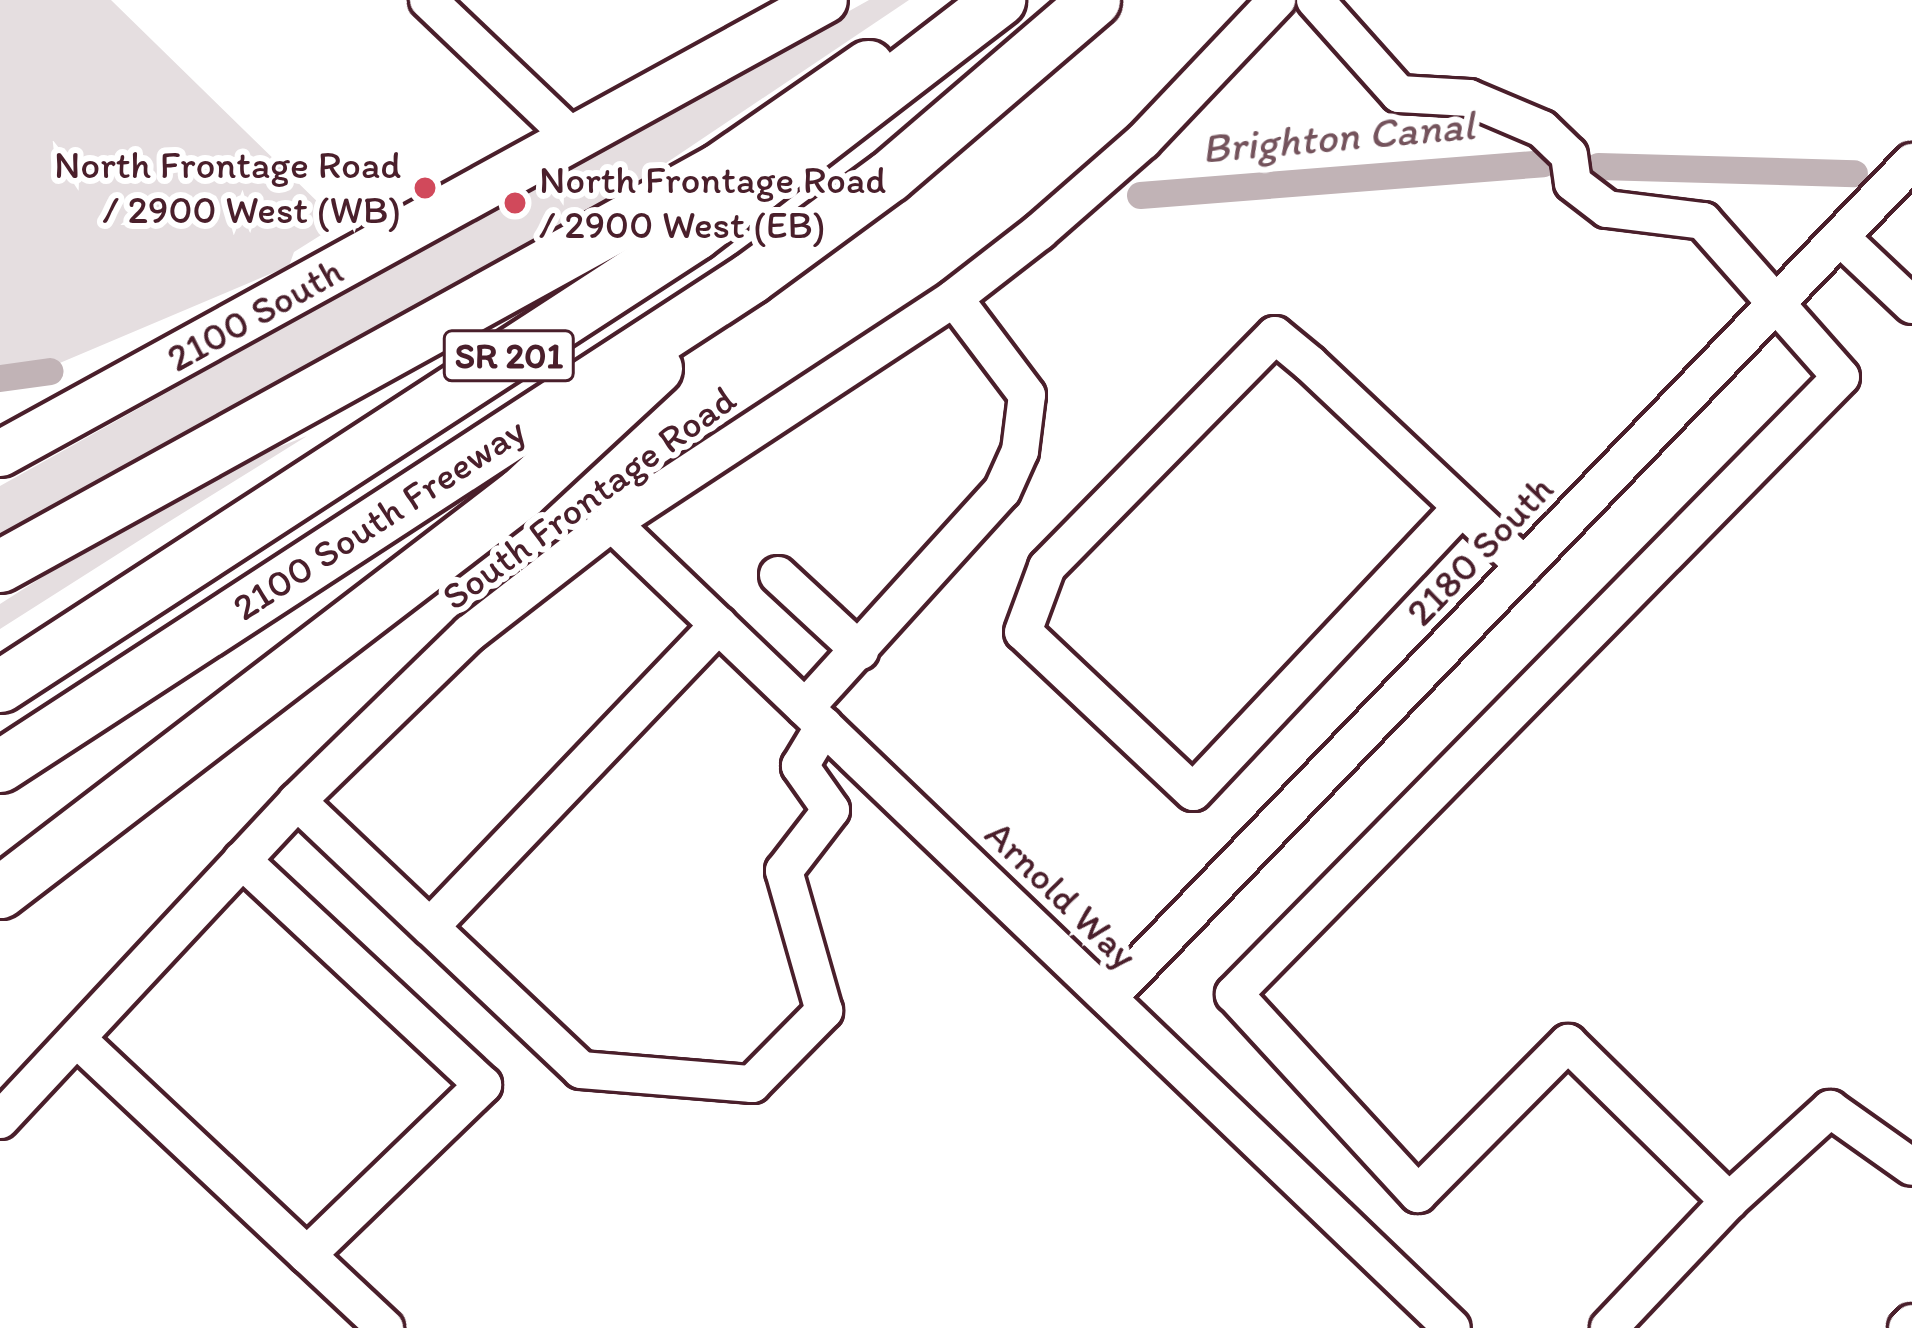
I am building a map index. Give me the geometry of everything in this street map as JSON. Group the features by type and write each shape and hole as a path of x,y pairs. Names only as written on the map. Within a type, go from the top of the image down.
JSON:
{"highway":[{"path":"0,566 719,169 962,0"},
{"name":"2100 South Freeway","path":"0,686 695,234 999,0"},
{"name":"2100 South Freeway","path":"0,766 826,224 1094,0"},
{"path":"0,892 521,493 826,224"}],"main road":[{"name":"2100 South","path":"0,453 576,141 824,0"}],"street":[{"path":"428,0 576,141"},
{"name":"South Frontage Road","path":"0,1120 298,801 470,633 612,523 954,298 1143,140 1277,0"},
{"path":"1315,0 1399,94 1469,98 1542,129 1569,155 1573,183 1607,209 1703,221 1772,307 1841,377 1234,994 1418,1194 1568,1042 1729,1201"},
{"name":"2180 South","path":"1108,998 1912,162"},
{"path":"1840,237 1912,305"},
{"path":"298,801 580,1070 752,1084 824,1011 784,871 831,810 800,766 815,717 860,651 1002,490 1024,436 1027,395 954,298"},
{"path":"1461,508 1193,792 1023,632 1047,567 1276,334 1523,566"},
{"name":"Arnold Way","path":"612,523 1452,1328"},
{"path":"778,575 860,651"},
{"path":"430,927 719,625"},
{"path":"242,860 484,1084 308,1256"},
{"path":"77,1040 385,1328"},
{"path":"1609,1328 1729,1201 1830,1108 1912,1168"}],"shaded area":[{"path":"0,0 111,0 329,213 329,230 294,252 289,266 55,365 0,372"},
{"path":"869,0 909,0 629,188 0,537 0,486"},
{"path":"307,436 0,629 0,604 75,556 250,458"}],"waterway":[{"name":"Brighton Canal","path":"1140,195 1543,163"},
{"name":"Brighton Canal","path":"1598,166 1854,173"},
{"name":"Brighton Canal","path":"0,378 50,371"}],"place":[{"name":"North Frontage Road / 2900 West (WB)","path":"425,188"},
{"name":"North Frontage Road / 2900 West (EB)","path":"515,203"}]}
